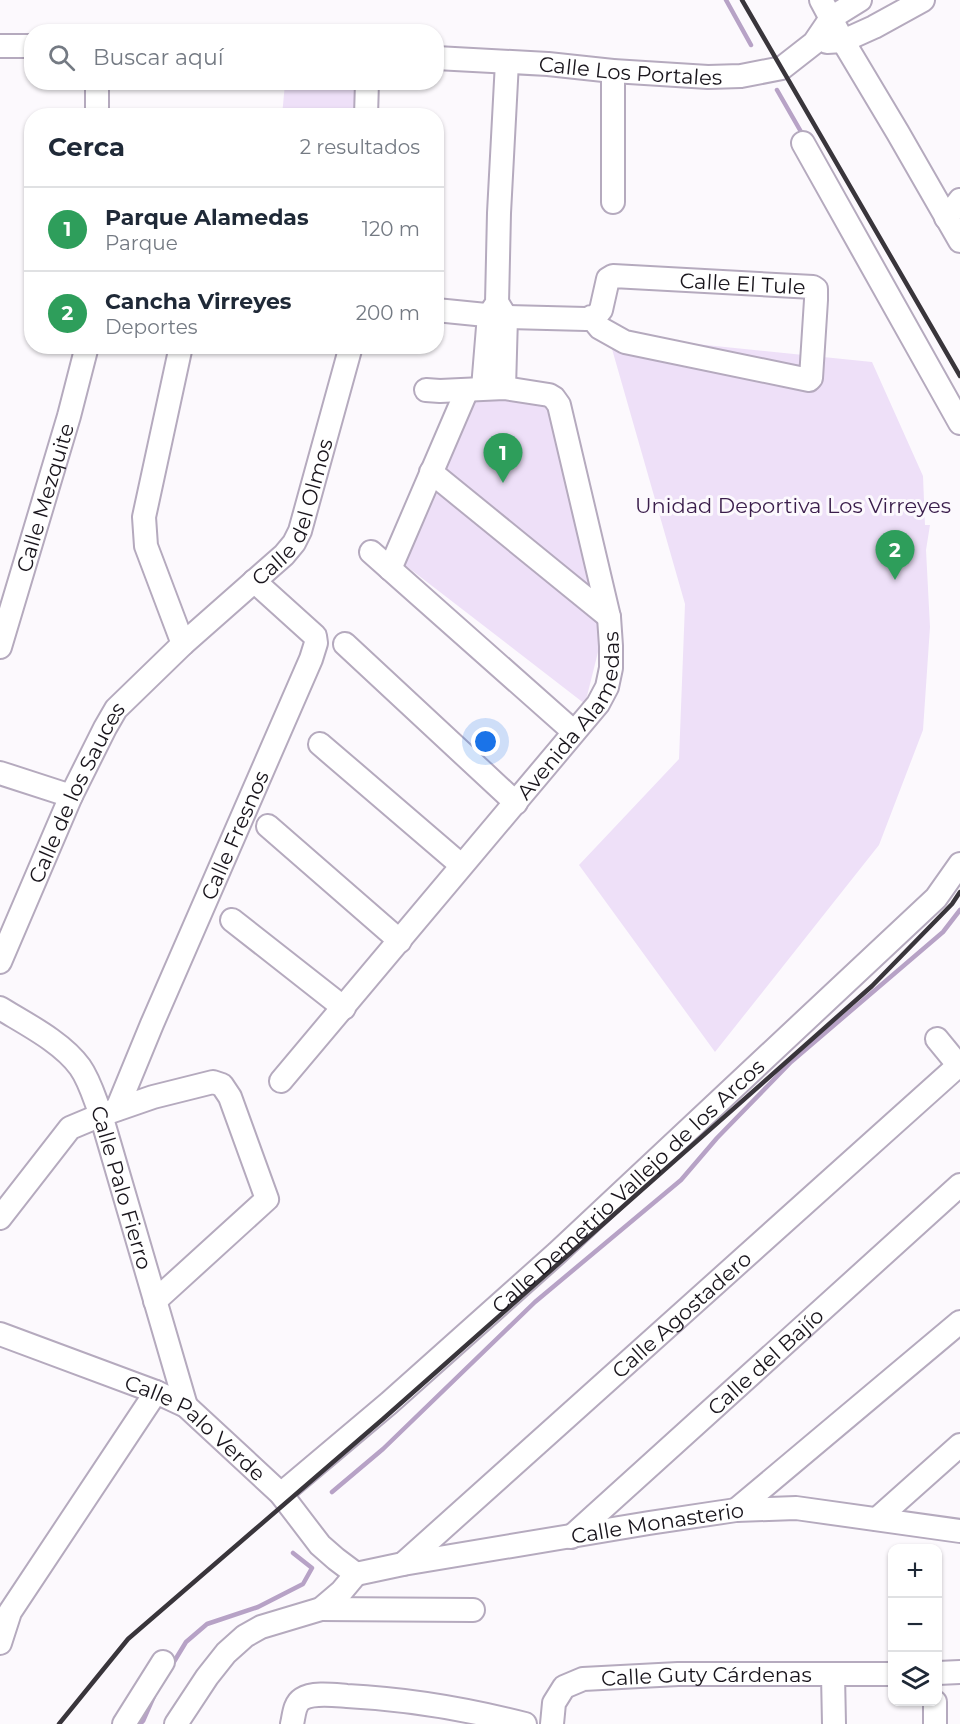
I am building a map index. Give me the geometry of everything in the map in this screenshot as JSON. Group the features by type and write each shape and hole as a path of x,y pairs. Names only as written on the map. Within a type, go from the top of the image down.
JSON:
{"street":[{"name":"Calle Los Portales","path":"444,58 708,77 741,76 782,68 814,43 826,9 860,0"},
{"path":"814,43 843,41 923,0"},
{"path":"826,9 960,241"},
{"path":"0,46 24,46"},
{"path":"390,569 431,472 484,388 497,311 499,213 507,62"},
{"path":"613,71 613,202"},
{"path":"97,90 97,108"},
{"path":"366,108 367,90"},
{"path":"803,143 960,423"},
{"path":"946,218 960,200"},
{"name":"Calle El Tule","path":"613,276 813,287 816,289 816,300 811,378 809,380 625,342 600,328 591,317 596,316 601,310 608,279 613,276"},
{"path":"444,310 497,311 586,319 591,317"},
{"name":"Calle Mezquite","path":"0,647 69,416 85,354"},
{"path":"179,354 144,517 146,546 183,644"},
{"name":"Calle del Olmos","path":"183,644 284,555 294,543 300,531 349,354"},
{"name":"Avenida Alamedas","path":"281,1082 598,704 608,687 611,668 609,617 559,405 549,395 484,388 426,390"},
{"path":"431,472 609,617"},
{"path":"371,552 574,732"},
{"name":"Calle Fresnos","path":"109,1112 152,1024 312,659 316,643 315,636 254,581"},
{"name":"Calle de los Sauces","path":"0,962 71,796 105,728 116,709 183,644"},
{"path":"345,644 516,803"},
{"path":"320,744 461,865"},
{"path":"0,773 71,796"},
{"path":"268,826 400,941"},
{"name":"Calle Demetrio Vallejo de los Arcos","path":"281,1494 389,1403 557,1253 936,898 960,864"},
{"path":"232,920 344,1008"},
{"name":"Calle Palo Fierro","path":"0,1008 57,1045 80,1066 109,1112 155,1301 186,1406"},
{"name":"Calle Agostadero","path":"403,1564 959,1066 937,1039"},
{"path":"0,1218 70,1128 153,1097 213,1082 222,1085 230,1097 267,1199 155,1301"},
{"name":"Calle del Bajío","path":"571,1537 960,1185"},
{"path":"736,1510 960,1322"},
{"name":"Calle Palo Verde","path":"0,1334 156,1392 186,1406 281,1494 320,1545 356,1574"},
{"path":"0,1643 10,1612 156,1392"},
{"path":"877,1519 960,1445"},
{"name":"Calle Monasterio","path":"356,1574 403,1564 736,1510 796,1508 960,1531"},
{"path":"321,1609 341,1592 356,1574"},
{"path":"176,1724 226,1653 245,1636 261,1627 321,1609 473,1610"},
{"path":"124,1724 163,1662"},
{"path":"942,1673 960,1672"},
{"name":"Calle Guty Cárdenas","path":"552,1724 554,1703 564,1687 583,1679 678,1674 888,1674"},
{"path":"833,1675 834,1724"},
{"path":"292,1724 296,1706 301,1699 314,1695 411,1701 481,1713 525,1724"},
{"path":"935,1706 935,1724"}],"green space":[{"path":"284,90 354,90 355,108 283,108"},
{"name":"Unidad Deportiva Los Virreyes","path":"608,335 872,362 923,476 925,525 930,525 926,550 930,627 923,730 879,845 715,1052 579,865 679,759 685,604"},
{"path":"473,397 552,403 596,591 599,648 585,704 401,562"}],"waterway":[{"path":"726,0 751,45"},
{"path":"777,90 804,137"},
{"path":"332,1492 383,1449 535,1302 681,1180 717,1138 791,1062 943,932 960,910"},
{"path":"172,1665 186,1642 207,1624 258,1607 303,1584 312,1568 293,1553"},
{"path":"140,1724 154,1696"}],"railway":[{"path":"742,0 960,376"},
{"path":"59,1724 128,1639 383,1419 872,986 952,904 960,892"}],"place":[{"name":"Parque Alamedas","path":"503,483"},
{"name":"Cancha Virreyes","path":"895,580"}]}
